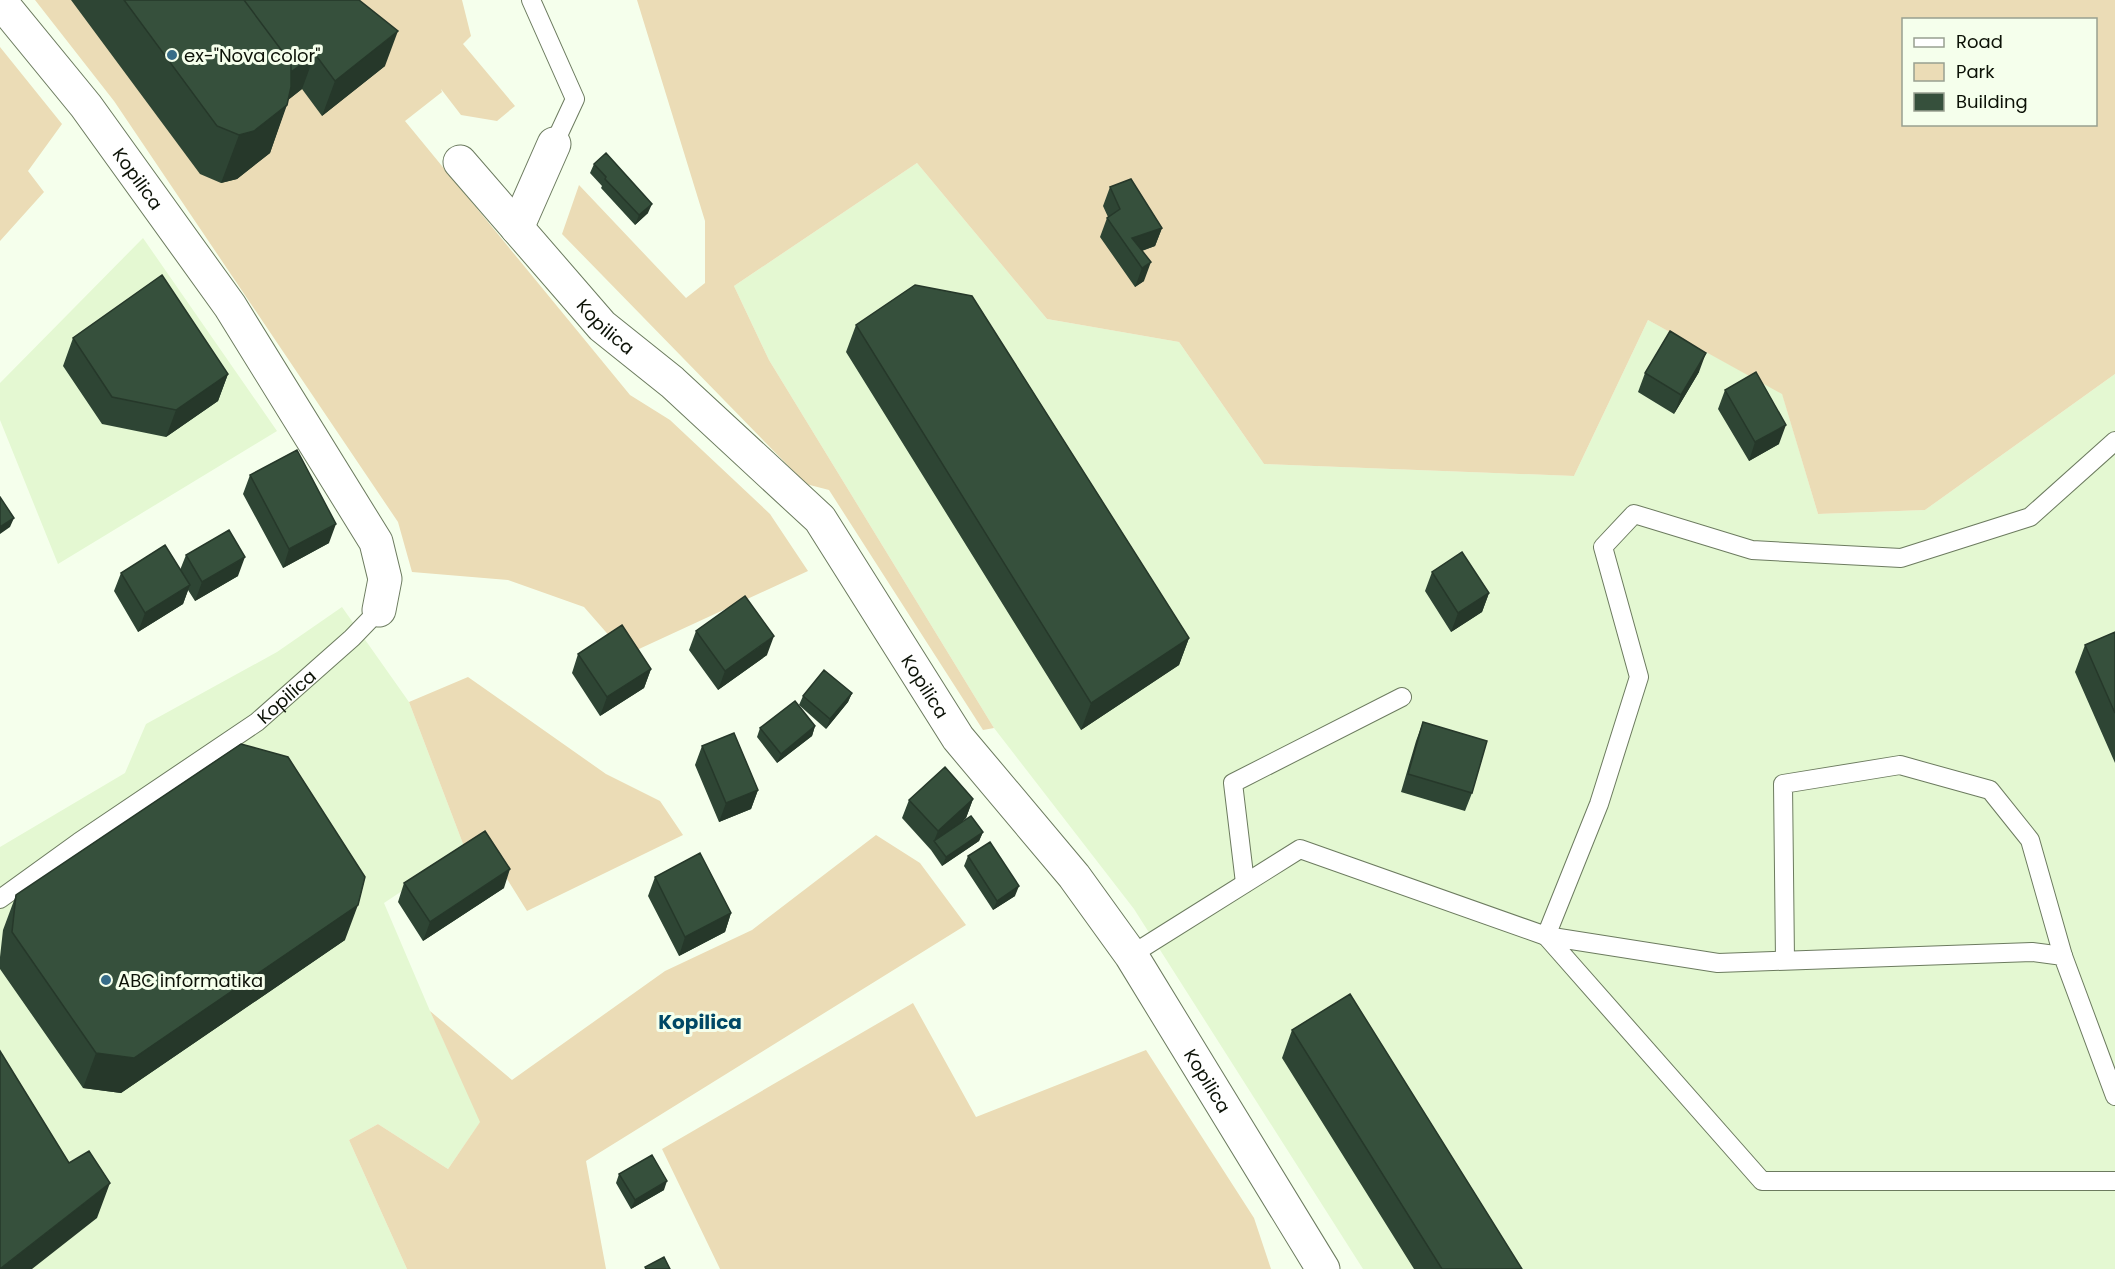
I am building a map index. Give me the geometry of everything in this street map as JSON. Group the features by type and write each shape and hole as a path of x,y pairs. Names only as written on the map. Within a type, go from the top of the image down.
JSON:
{"street":[{"name":"Kopilica","path":"0,1 86,106 235,316 376,542 385,579 379,610"},
{"path":"517,228 554,144"},
{"name":"Kopilica","path":"460,162 602,326 672,382 820,519 958,738 1074,876 1131,955 1323,1269"}],"lane":[{"path":"531,0 575,99 554,144"},
{"path":"1546,936 1599,804 1639,676 1603,547 1634,514 1752,550 1901,558 2030,517 2115,441"},
{"name":"Kopilica","path":"0,899 79,842 257,722 352,638 379,610"},
{"path":"1245,883 1233,783 1402,697"},
{"path":"1785,960 1783,784 1900,765 1990,790 2030,840 2063,956 2115,1096"},
{"path":"1131,955 1300,849 1546,936 1718,963 2032,952 2063,956"},
{"path":"1546,936 1762,1181 2115,1181"}],"shaded area":[{"path":"917,163 1047,319 1179,342 1264,464 1574,476 1648,320 1782,393 1818,514 1925,510 2115,374 2115,1269 1363,1269 1134,909 994,728 769,360 734,286"},
{"path":"143,238 277,431 58,564 0,420 0,383"},
{"path":"342,607 409,702 465,849 384,903 430,1011 481,1121 448,1169 378,1124 349,1140 407,1269 0,1269 0,847 125,773 146,724 277,652"}],"green space":[{"path":"35,0 462,0 471,36 463,44 515,106 497,121 461,115 441,89 442,92 405,121 630,395 670,420 770,514 808,571 626,655 584,607 508,580 412,572 398,522 114,101"},
{"path":"637,0 2115,0 2115,374 1925,510 1818,514 1782,394 1648,320 1574,476 1264,464 1179,342 1047,319 917,163 734,286 769,360 994,728 983,730 829,490 806,484 562,234 579,185 686,298 705,283 705,221"},
{"path":"0,47 62,124 28,171 44,192 0,241"},
{"path":"468,677 606,774 660,801 683,835 527,911 482,839 465,849 409,702"},
{"path":"876,835 920,863 966,925 586,1161 606,1269 407,1269 349,1140 378,1124 448,1169 480,1122 430,1011 512,1080 665,971 752,930"},
{"path":"913,1003 976,1117 1146,1050 1254,1218 1271,1269 720,1269 662,1149"}],"building":[{"path":"124,0 244,0 291,63 291,87 287,105 254,131 239,135 217,126"},
{"path":"244,0 359,0 398,31 335,81 315,54 291,72 291,63"},
{"path":"606,153 652,204 639,215 594,164"},
{"path":"1131,179 1162,228 1132,238 1151,262 1142,268 1107,218 1120,209 1110,187"},
{"path":"162,275 228,374 176,410 112,397 73,338"},
{"path":"915,285 972,296 1189,638 1091,703 856,325"},
{"path":"1670,331 1706,353 1681,395 1645,373"},
{"path":"1756,372 1786,425 1755,442 1725,390"},
{"path":"297,450 336,524 289,549 250,475"},
{"path":"0,497 14,518 0,527"},
{"path":"229,530 245,557 202,582 186,555"},
{"path":"165,545 190,585 145,613 121,573"},
{"path":"1462,552 1489,593 1458,613 1432,572"},
{"path":"745,596 774,636 725,671 696,631"},
{"path":"622,625 651,669 607,697 578,654"},
{"path":"2115,632 2115,713 2085,645"},
{"path":"824,670 852,693 830,719 803,696"},
{"path":"795,701 815,726 781,754 760,728"},
{"path":"1423,722 1487,741 1472,793 1408,774"},
{"path":"734,733 758,790 726,803 702,746"},
{"path":"241,744 288,757 365,877 358,905 134,1058 96,1053 12,932 16,895"},
{"path":"945,767 973,799 938,831 909,800"},
{"path":"971,816 983,832 946,857 934,841"},
{"path":"485,831 510,869 430,922 404,883"},
{"path":"990,842 1019,886 997,901 968,856"},
{"path":"700,853 731,913 685,937 655,877"},
{"path":"1350,994 1522,1269 1442,1269 1292,1030"},
{"path":"0,1051 69,1163 89,1151 110,1183 0,1269"},
{"path":"652,1155 667,1181 635,1200 619,1174"},
{"path":"664,1257 670,1269 646,1269 645,1267"}],"place":[{"name":"ex-\"Nova color\"","path":"172,55"},
{"name":"ABC informatika","path":"106,980"}],"district":[{"name":"Kopilica","path":"700,1022"}]}
